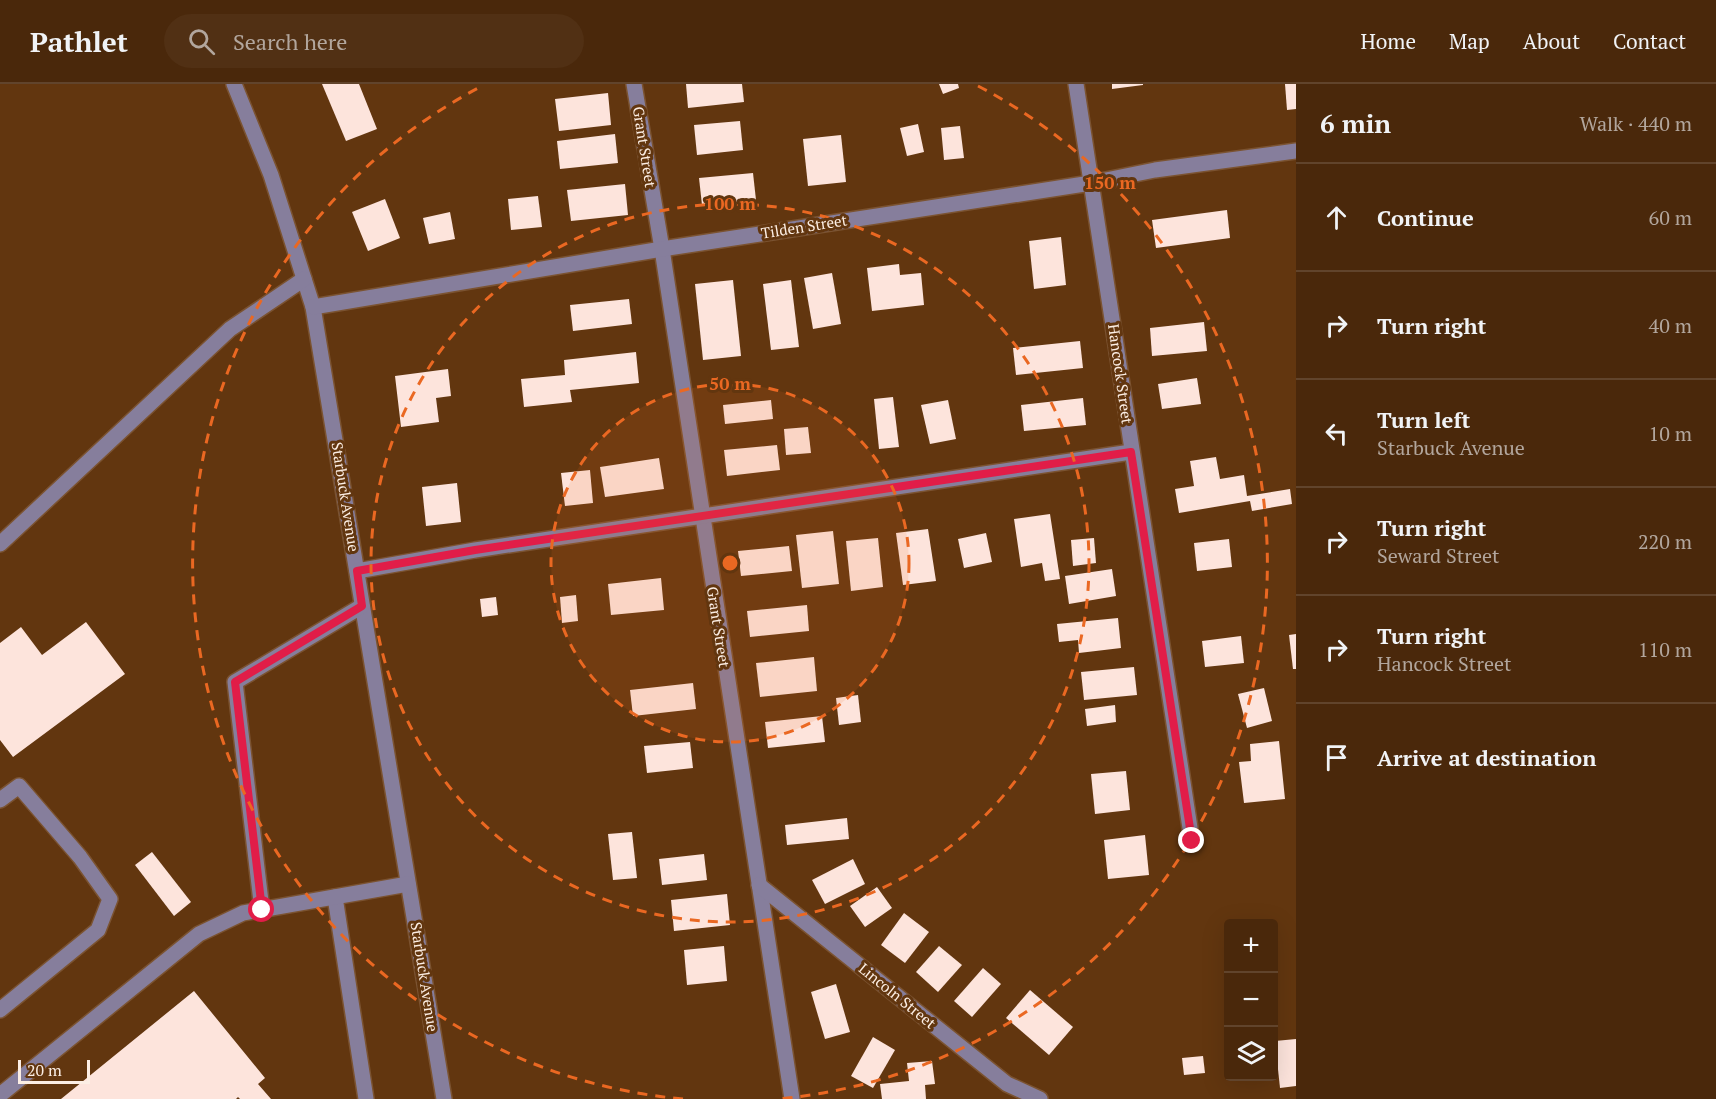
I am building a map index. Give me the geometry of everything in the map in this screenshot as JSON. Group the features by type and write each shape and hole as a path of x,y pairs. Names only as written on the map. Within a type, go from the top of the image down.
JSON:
{"street":[{"name":"Starbuck Avenue","path":"234,84 271,175 313,306 444,1099"},
{"name":"Grant Street","path":"634,84 662,249 701,517 792,1099"},
{"name":"Hancock Street","path":"1076,84 1192,841"},
{"name":"Tilden Street","path":"313,306 662,249 1091,183 1155,170 1296,151"},
{"path":"0,544 230,328 304,279"},
{"path":"357,571 475,550 1131,452"},
{"path":"262,910 235,682 362,606"},
{"path":"0,800 19,786 80,857 110,899 98,930 0,1010"},
{"path":"0,1095 199,934 243,913 408,884"},
{"name":"Lincoln Street","path":"759,885 1007,1084 1040,1099"},
{"path":"335,897 366,1099"}],"building":[{"path":"322,84 359,84 377,129 346,141"},
{"path":"686,84 742,84 744,102 688,108"},
{"path":"939,84 958,84 959,88 943,94"},
{"path":"1112,84 1143,84 1143,85 1112,89"},
{"path":"1285,84 1296,84 1296,109 1287,110"},
{"path":"608,93 611,125 559,131 555,99"},
{"path":"740,121 743,150 697,155 694,125"},
{"path":"918,124 924,152 907,156 900,128"},
{"path":"960,126 964,158 944,160 941,128"},
{"path":"615,134 618,163 560,169 557,141"},
{"path":"841,135 846,182 808,186 803,139"},
{"path":"753,173 756,200 702,205 699,178"},
{"path":"625,184 628,215 571,221 567,190"},
{"path":"538,196 542,227 511,230 508,199"},
{"path":"385,199 400,238 368,251 352,212"},
{"path":"1227,210 1230,238 1156,248 1152,220"},
{"path":"450,212 455,239 429,244 423,218"},
{"path":"1061,237 1066,285 1034,289 1029,241"},
{"path":"899,264 900,275 921,273 924,305 872,311 867,268"},
{"path":"832,273 841,324 813,329 804,278"},
{"path":"733,280 741,356 703,360 695,284"},
{"path":"791,280 799,347 771,350 763,284"},
{"path":"629,299 632,324 573,331 570,305"},
{"path":"1204,322 1207,351 1152,356 1150,328"},
{"path":"1080,341 1083,368 1016,375 1013,348"},
{"path":"636,352 639,383 570,390 572,402 524,407 521,379 565,375 564,360"},
{"path":"448,369 451,396 436,398 439,422 401,427 395,376"},
{"path":"1197,378 1201,404 1162,409 1158,384"},
{"path":"893,397 899,447 879,449 874,399"},
{"path":"1083,398 1086,425 1024,431 1021,405"},
{"path":"771,400 773,419 725,424 723,405"},
{"path":"948,400 956,439 930,444 921,405"},
{"path":"808,427 811,453 786,455 784,429"},
{"path":"777,445 780,470 727,476 724,450"},
{"path":"1216,457 1220,479 1244,475 1247,496 1290,489 1292,504 1252,511 1250,501 1179,513 1175,489 1194,486 1190,461"},
{"path":"659,458 664,489 605,497 600,467"},
{"path":"590,470 593,503 565,506 561,473"},
{"path":"457,483 461,522 426,526 422,487"},
{"path":"1050,514 1060,579 1045,581 1042,563 1021,567 1014,519"},
{"path":"928,529 936,581 903,585 896,533"},
{"path":"833,531 839,584 802,588 796,535"},
{"path":"986,533 992,562 964,568 958,539"},
{"path":"878,538 883,587 851,591 846,541"},
{"path":"1094,538 1096,563 1073,566 1071,540"},
{"path":"1229,539 1232,567 1197,571 1194,543"},
{"path":"789,546 792,571 741,576 738,551"},
{"path":"1112,569 1116,596 1069,604 1065,576"},
{"path":"661,578 664,610 611,615 608,584"},
{"path":"576,595 578,621 562,623 560,597"},
{"path":"496,597 498,615 482,617 480,599"},
{"path":"807,605 809,631 750,637 747,611"},
{"path":"1118,618 1121,648 1079,653 1078,640 1059,642 1057,624"},
{"path":"86,622 125,674 13,757 0,740 0,643 21,627 42,655"},
{"path":"1296,634 1296,669 1293,669 1289,635"},
{"path":"1241,636 1244,663 1205,667 1202,641"},
{"path":"814,657 817,691 760,697 756,663"},
{"path":"1134,667 1137,695 1084,700 1081,672"},
{"path":"693,683 696,709 633,716 630,690"},
{"path":"1264,688 1272,721 1247,728 1238,694"},
{"path":"858,695 861,722 839,725 836,698"},
{"path":"1115,705 1116,722 1087,726 1085,709"},
{"path":"822,716 825,742 768,748 765,722"},
{"path":"1279,741 1285,799 1244,803 1239,762 1251,761 1250,744"},
{"path":"690,742 693,768 647,773 644,746"},
{"path":"1126,771 1130,810 1095,814 1091,774"},
{"path":"847,818 849,839 787,845 785,825"},
{"path":"632,832 637,878 613,880 608,834"},
{"path":"1145,835 1149,875 1108,879 1104,840"},
{"path":"152,852 191,902 174,916 135,865"},
{"path":"704,854 707,880 662,885 659,859"},
{"path":"853,859 865,884 825,904 812,880"},
{"path":"877,887 892,908 865,927 850,906"},
{"path":"727,894 730,925 674,931 671,900"},
{"path":"904,913 929,932 905,963 881,945"},
{"path":"724,946 727,981 687,985 684,950"},
{"path":"939,946 962,965 938,992 916,972"},
{"path":"983,968 1001,984 972,1017 954,1001"},
{"path":"836,984 850,1032 825,1039 811,992"},
{"path":"1030,990 1073,1027 1049,1055 1006,1018"},
{"path":"194,991 265,1078 258,1084 271,1099 240,1099 238,1097 236,1099 61,1099"},
{"path":"873,1037 895,1050 873,1088 851,1076"},
{"path":"1296,1039 1296,1086 1280,1088 1278,1041"},
{"path":"1203,1056 1205,1073 1184,1075 1182,1058"},
{"path":"932,1061 935,1084 925,1085 926,1099 882,1099 880,1084 909,1081 907,1063"}],"route":[{"path":"262,910 235,682 362,606 357,571 475,550 1131,452 1192,841"}]}
